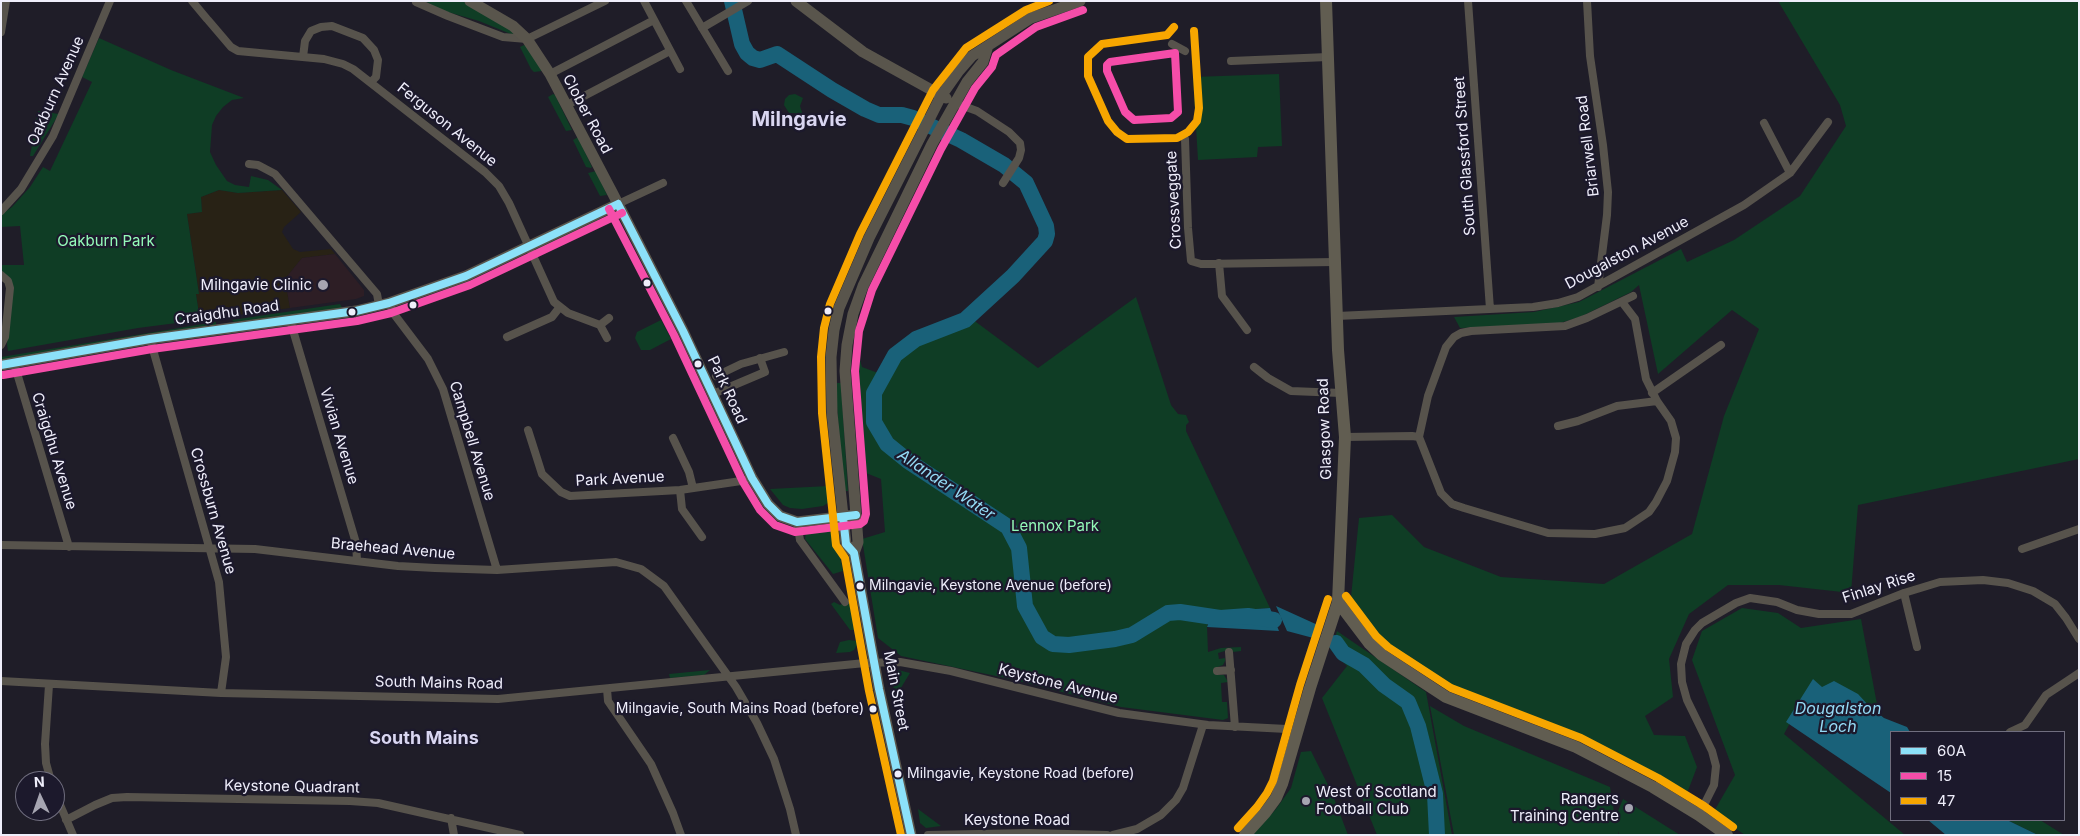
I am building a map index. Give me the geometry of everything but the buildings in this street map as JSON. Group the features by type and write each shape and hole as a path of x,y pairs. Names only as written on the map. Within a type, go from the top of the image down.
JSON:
{"main road":[{"name":"Clober Road","path":"470,1 512,26 527,40 550,74 618,204"},
{"path":"796,1 863,52 940,96 955,102"},
{"name":"Main Street","path":"911,835 854,553 846,544 832,413 831,357 837,316 849,283 919,138 940,96 958,72 972,56 986,49 1031,18 1080,1"},
{"name":"Glasgow Road","path":"1245,835 1276,798 1282,784 1338,602 1345,437 1337,316 1326,1"},
{"name":"Main Street","path":"854,553 858,542 845,371 849,330 864,286 932,144 967,82 983,62 986,49"},
{"name":"Craigdhu Road","path":"1,365 150,339 290,320 384,304 451,282 618,204"},
{"name":"Park Road","path":"618,204 713,394 752,478 773,510 780,516 797,522"},
{"path":"797,522 856,515"},
{"path":"1338,602 1369,643 1382,655 1446,697 1576,747 1653,786 1727,835"}],"street":[{"path":"1,32 6,1"},
{"name":"Oakburn Avenue","path":"1,211 21,189 53,136 110,1"},
{"name":"Ferguson Avenue","path":"192,1 231,47 238,51 303,57 343,64 372,82 485,172 499,186 509,203 554,302 559,308"},
{"path":"416,2 496,34 527,40 605,1"},
{"path":"644,1 680,69"},
{"path":"686,1 728,71"},
{"path":"702,28 748,1"},
{"name":"South Glassford Street","path":"1468,1 1490,309"},
{"name":"Briarwell Road","path":"1587,1 1590,56 1608,192 1598,287"},
{"path":"550,74 654,20"},
{"path":"303,57 304,41 311,31 320,27 332,26 363,38 374,50 378,60 376,76 372,82"},
{"path":"1172,44 1185,50"},
{"path":"566,106 670,51"},
{"path":"1231,61 1328,57"},
{"path":"955,102 977,111 1009,132 1020,143 1019,158 1002,183"},
{"name":"Dougalston Avenue","path":"1337,316 1533,307 1558,303 1578,297 1744,205 1790,174 1828,122"},
{"path":"1764,123 1790,174"},
{"name":"Crossveggate","path":"1185,139 1191,261 1201,264 1335,262"},
{"name":"Campbell Avenue","path":"248,164 258,165 275,174 394,314 428,359 443,389 497,570"},
{"path":"618,204 663,182"},
{"path":"1219,263 1222,296 1247,330"},
{"path":"1,275 8,280 10,288 5,337 1,345"},
{"path":"1622,302 1635,319 1639,332 1643,369 1652,393 1675,429 1675,452 1666,480 1649,512 1625,528 1608,533 1595,534 1537,531 1452,504 1441,493 1419,438 1428,396 1446,348 1454,337 1471,331 1565,326 1633,296"},
{"path":"507,337 552,317 559,308 600,325 607,338"},
{"path":"600,325 609,318"},
{"name":"Vivian Avenue","path":"290,320 356,544 357,560"},
{"name":"Crossburn Avenue","path":"150,339 219,582 226,657 221,693"},
{"path":"1652,393 1720,345"},
{"path":"716,376 760,358 784,352"},
{"path":"713,394 766,372 760,358"},
{"name":"Craigdhu Avenue","path":"14,363 69,547"},
{"path":"1254,367 1268,378 1291,391 1341,393"},
{"path":"1558,426 1578,421 1617,406 1657,402"},
{"name":"Park Avenue","path":"528,430 540,471 545,478 565,495 593,496 680,490 741,482 752,478"},
{"path":"1345,437 1412,436 1419,438"},
{"name":"Park Avenue","path":"673,438 689,472 693,488"},
{"path":"680,490 682,509 702,537"},
{"path":"797,522 800,540 846,602"},
{"path":"2022,548 2079,528"},
{"name":"Braehead Avenue","path":"1,545 255,549 398,566 497,570 616,562 641,568 664,586 728,676 757,723 774,759 796,835"},
{"name":"Finlay Rise","path":"1699,815 1714,785 1716,766 1712,751 1687,700 1682,682 1681,664 1684,650 1695,630 1722,610 1750,598 1777,602 1797,610 1819,614 1851,614 1904,593 1940,582 1983,580 2025,587 2054,604 2079,638"},
{"path":"1904,593 1917,647"},
{"path":"1229,652 1235,727"},
{"name":"South Mains Road","path":"1,681 221,693 498,699 875,662"},
{"name":"Keystone Avenue","path":"875,662 900,662 951,671 1119,713 1203,725 1287,729"},
{"path":"1217,671 1231,670"},
{"path":"2012,731 2026,725 2046,695 2079,672"},
{"path":"48,771 45,744 49,685"},
{"path":"607,689 608,701 651,764 673,813 680,835"},
{"path":"1112,835 1138,829 1160,815 1176,800 1183,788 1203,725"},
{"name":"Keystone Quadrant","path":"66,820 112,798 127,797 378,802 520,835"},
{"path":"451,818 454,835"},
{"path":"66,820 73,835"},
{"name":"Keystone Road","path":"928,835 1029,832 1107,835"}],"shaded area":[{"path":"219,190 238,193 282,190 301,212 284,227 282,232 293,249 300,252 331,249 335,254 302,258 285,279 290,308 200,320 196,294 199,293 187,214 202,212 201,197"},
{"name":"Milngavie Clinic","path":"335,254 364,290 364,296 356,299 290,308 285,279 302,258"}],"green space":[{"path":"425,1 462,1 509,27 518,37 479,21 441,10"},
{"path":"1778,1 2079,1 2079,459 1858,505 1851,593 1779,585 1728,585 1689,614 1669,659 1673,697 1645,716 1654,735 1685,736 1697,767 1686,796 1569,731 1435,681 1368,633 1351,597 1359,518 1392,515 1424,547 1501,577 1604,584 1692,534 1724,416 1759,329 1732,310 1658,374 1639,285 1631,292 1580,317 1553,325 1460,328 1454,317 1534,312 1579,302 1681,249 1687,262 1734,240 1800,196 1846,126 1840,105"},
{"name":"Oakburn Park","path":"99,38 171,70 244,98 232,100 216,116 212,125 210,152 227,181 235,185 249,187 251,176 268,180 282,190 238,193 219,190 201,197 202,212 187,214 199,294 196,294 200,320 138,328 8,351 12,289 11,281 1,271 1,265 24,265 20,226 1,227 1,215 12,207 30,187 43,167 50,171 92,82 82,77"},
{"path":"524,45 530,48 542,71 534,72 531,69 520,47"},
{"path":"1279,74 1282,146 1258,147 1257,157 1198,160 1193,77"},
{"path":"553,94 572,130 566,131 548,97"},
{"path":"795,94 803,98 800,106 803,115 798,117 795,113 789,113 784,105 785,99 789,95"},
{"path":"38,111 59,114 33,156 30,156"},
{"path":"578,137 591,168 586,167 573,140"},
{"path":"596,171 607,195 600,196 588,173"},
{"path":"599,218 600,224 540,251 538,247"},
{"path":"474,277 478,282 446,297 443,290"},
{"name":"Lennox Park","path":"1136,297 1171,405 1178,414 1186,415 1189,422 1186,425 1186,431 1270,608 1213,612 1207,626 1208,652 1221,648 1241,647 1241,651 1233,652 1232,649 1218,653 1219,659 1225,658 1225,661 1223,665 1215,668 1215,675 1224,675 1228,682 1221,683 1222,702 1227,702 1228,718 1223,720 1121,707 1015,680 901,656 878,638 862,539 885,532 881,479 861,471 857,353 867,315 858,353 862,367 878,373 903,341 972,319 1038,368"},
{"path":"340,304 343,309 234,322 232,320"},
{"path":"661,320 671,339 650,350 641,350 635,338 637,332"},
{"path":"216,322 216,325 1,361 1,357"},
{"path":"835,383 841,383 848,491 844,491"},
{"path":"711,403 741,470 738,471 707,405"},
{"path":"829,486 830,497 828,503 823,506 802,509 783,505 770,489"},
{"path":"825,529 832,530 836,534 843,571 833,574 805,539 806,532"},
{"path":"849,600 855,630 850,630 831,604 834,602 840,605"},
{"path":"1742,608 1778,613 1801,628 1861,619 1879,715 1807,692 1784,734 1905,835 1745,835 1713,813 1735,775 1692,660 1702,631"},
{"path":"1337,631 1426,692 1452,835 1377,835 1322,698 1347,666 1331,650"},
{"path":"857,641 854,650 836,653 840,642"},
{"path":"710,670 704,675 670,678 669,674"},
{"path":"898,670 910,673 899,691 894,694 892,673"},
{"path":"1430,706 1464,726 1610,787 1615,818 1623,799 1680,835 1619,835 1618,831 1618,835 1454,835"},
{"name":"West of Scotland Football Club","path":"1311,751 1332,793 1348,835 1253,835 1276,809 1291,788 1301,752"},
{"path":"918,809 941,826 926,828 920,823"},
{"path":"2009,821 2042,821 2064,835 2038,835"}],"water":[{"path":"1276,606 1320,626 1317,639 1287,631"},
{"path":"1270,608 1279,631 1207,627 1213,612"},
{"name":"Dougalston Loch","path":"1813,679 1822,687 1834,681 1858,694 1884,718 1907,727 1909,731 1890,731 1890,792 1786,722"},
{"path":"1929,821 2009,821 2038,835 1946,835"}],"waterway":[{"name":"Allander Water","path":"732,1 742,44 747,53 753,58 760,60 777,54 865,109 879,115 902,115 913,118 961,140 1004,165 1026,183 1046,226 1047,234 1045,241 1013,276 965,320 916,339 895,355 874,393 874,422 887,444 908,461 1008,527 1019,548 1025,606 1042,637 1053,644 1069,645 1115,639 1132,635 1168,613 1180,612 1220,618 1248,616 1274,620"},
{"name":"Allander Water","path":"1336,643 1343,653 1364,665 1384,685 1408,702 1418,726 1435,794 1437,835"}],"transit line":[{"name":"47","path":"901,835 869,691 845,558 836,545 822,413 821,357 824,328 830,304 860,234 933,90 966,48 1026,10 1049,1"},
{"name":"15","path":"609,209 674,335 743,482 760,510 775,525 795,532 860,524 864,521 866,514 855,371 859,331 872,290 941,149 975,88 992,67 996,55 1036,27 1083,10"},
{"name":"47","path":"1174,27 1167,35 1102,44 1088,57 1088,76 1108,121 1117,132 1127,139 1177,138 1188,132 1197,121 1199,108 1194,31"},
{"name":"15","path":"1175,53 1178,112 1171,118 1134,120 1125,112 1107,71 1107,65 1110,62 1175,53"},
{"name":"60A","path":"618,204 683,331 752,478 768,504 780,516 797,522 856,515"},
{"name":"60A","path":"1,365 150,339 356,311 389,303 466,276 618,204"},
{"name":"15","path":"3,375 152,349 357,321 391,313 470,285 622,213"},
{"name":"60A","path":"843,517 846,544 854,553 879,689 911,835"},
{"name":"47","path":"1346,596 1376,636 1388,647 1451,688 1581,738 1658,778 1704,806 1733,827"},
{"name":"47","path":"1238,828 1257,807 1273,781 1300,685 1328,599"}],"place":[{"name":"Milngavie Clinic","path":"323,285"},
{"name":"Milngavie, Keystone Avenue (before)","path":"860,586"},
{"name":"Milngavie, South Mains Road (before)","path":"873,709"},
{"name":"Milngavie, Keystone Road (before)","path":"898,774"},
{"name":"West of Scotland Football Club","path":"1306,801"},
{"name":"Rangers Training Centre","path":"1629,808"}],"district":[{"name":"Milngavie","path":"799,120"},
{"name":"South Mains","path":"424,739"}]}
